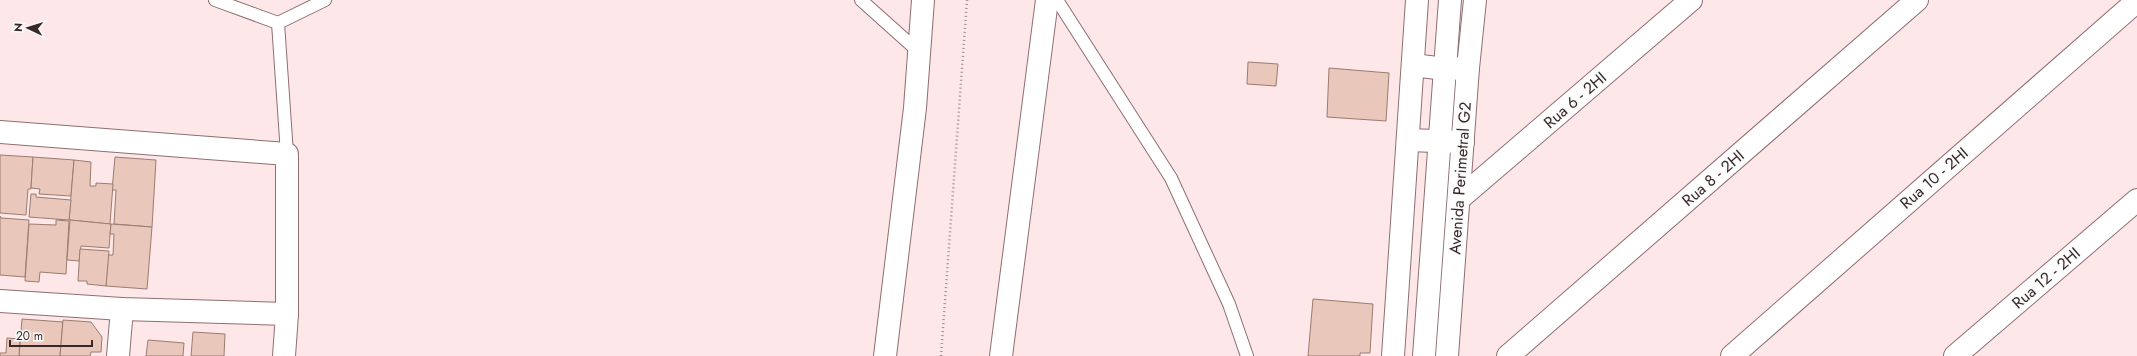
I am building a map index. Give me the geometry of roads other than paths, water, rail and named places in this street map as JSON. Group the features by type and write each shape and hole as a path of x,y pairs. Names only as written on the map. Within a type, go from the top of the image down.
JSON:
{"main road":[{"path":"885,356 915,108 923,0"},
{"path":"1001,356 1047,0"},
{"path":"1394,356 1417,0"},
{"path":"1424,356 1450,0"},
{"name":"Avenida Perimetral G2","path":"1447,356 1460,199 1468,68 1475,0"},
{"name":"Rua 6 - 2HI","path":"1460,199 1692,0"},
{"name":"Rua 8 - 2HI","path":"1508,356 1917,0"},
{"name":"Rua 10 - 2HI","path":"1732,356 2137,1"},
{"path":"1413,65 1446,69 1468,68"},
{"path":"0,132 287,154 287,314 284,356"},
{"path":"1408,140 1464,142"},
{"name":"Rua 12 - 2HI","path":"1955,356 2137,200"},
{"path":"0,301 122,309 287,314"},
{"path":"118,356 122,309"}],"lane":[{"path":"215,0 278,23 324,0"},
{"path":"861,0 919,52"},
{"path":"1057,0 1171,178 1229,304 1247,356"},
{"path":"278,23 287,154"}]}
